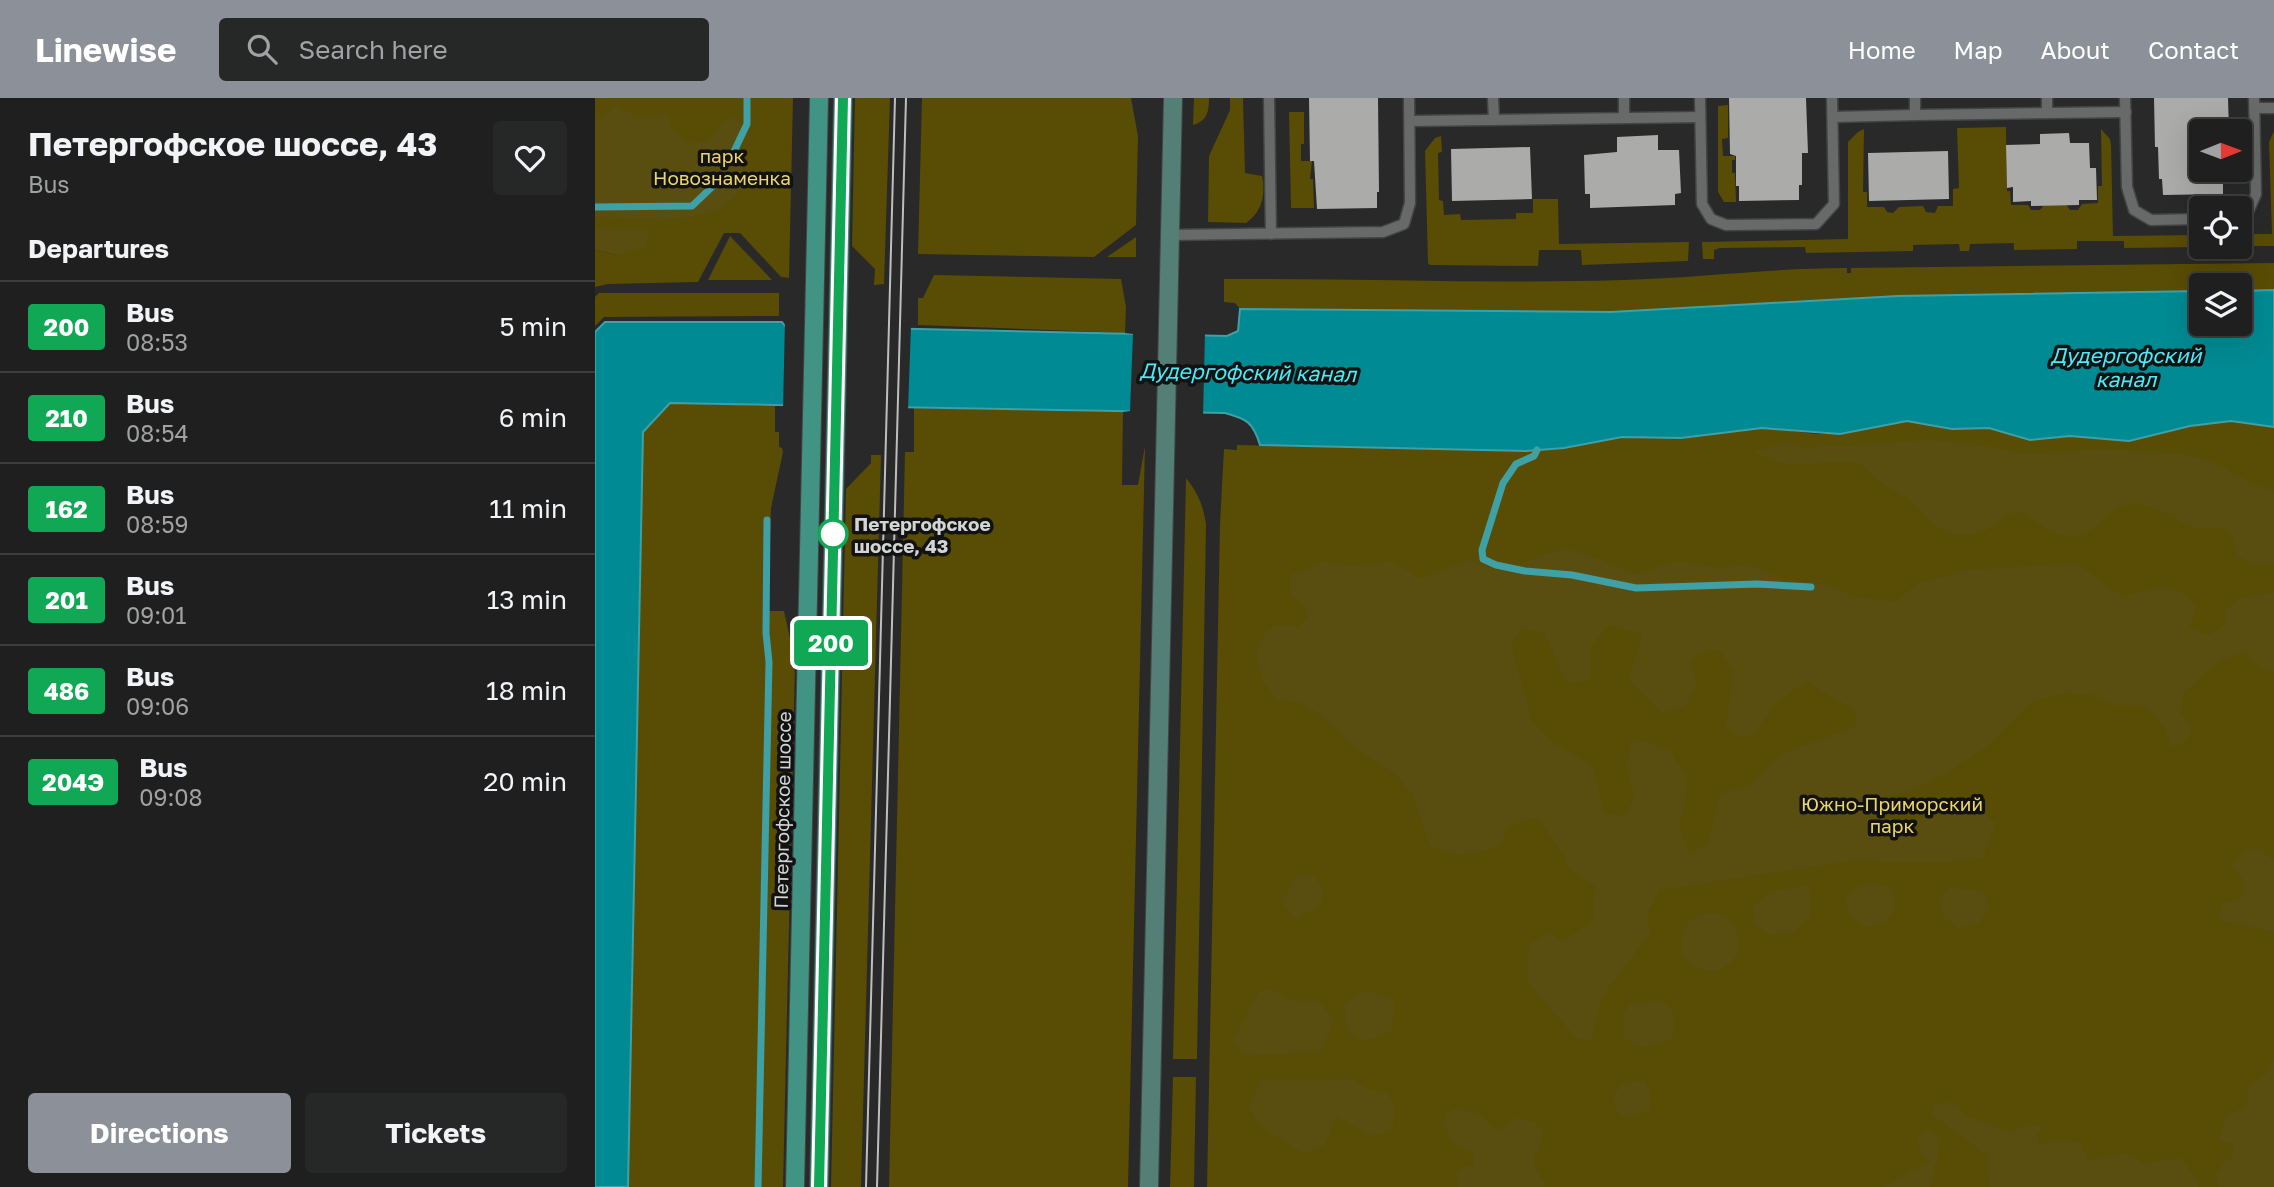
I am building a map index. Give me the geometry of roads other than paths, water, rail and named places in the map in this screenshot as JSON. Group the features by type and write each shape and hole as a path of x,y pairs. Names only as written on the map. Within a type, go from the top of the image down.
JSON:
{"main road":[{"name":"Петергофское шоссе","path":"795,1187 819,98"},
{"path":"819,1187 843,98"}],"street":[{"path":"1149,1187 1173,98"}],"lane":[{"path":"1269,98 1271,233"},
{"path":"1170,235 1383,232 1404,224 1411,203 1409,98"},
{"path":"1493,98 1494,120"},
{"path":"1624,98 1624,117"},
{"path":"1700,98 1702,204 1711,219 1726,225 1816,224 1834,204 1832,98"},
{"path":"1915,98 1915,115"},
{"path":"2047,98 2047,113"},
{"path":"2125,98 2127,187 2134,210 2151,220 2189,219"},
{"path":"2252,203 2256,194 2255,103 2274,108"},
{"path":"1833,117 2126,112"},
{"path":"1410,121 1700,117"}],"water":[{"name":"Дудергофский канал","path":"2274,290 2274,427 2231,421 2190,426 2129,441 2070,436 2030,440 1989,428 1952,429 1907,421 1840,434 1762,428 1681,438 1622,437 1564,448 1526,451 1260,445 1255,431 1248,423 1225,413 670,403 643,432 628,1187 595,1187 595,332 605,322 782,322 785,326 1227,336 1238,331 1240,309 1611,312 1898,296 2189,291 2189,336 2252,336 2252,291"}],"waterway":[{"path":"729,162 747,124 747,98"},
{"path":"595,207 692,206 713,186"},
{"path":"1537,450 1534,456 1516,464 1503,483 1482,550 1483,559 1496,565 1525,571 1572,575 1636,588 1757,584 1811,587"},
{"path":"758,1187 769,662 766,633 767,520"}],"tram line":[{"path":"866,1187 895,98"},
{"path":"877,1187 906,98"}],"place":[{"name":"Петергофское шоссе, 43","path":"833,534"}],"park label":[{"name":"парк Новознаменка","path":"722,166"},
{"name":"Южно-Приморский парк","path":"1892,814"}]}
